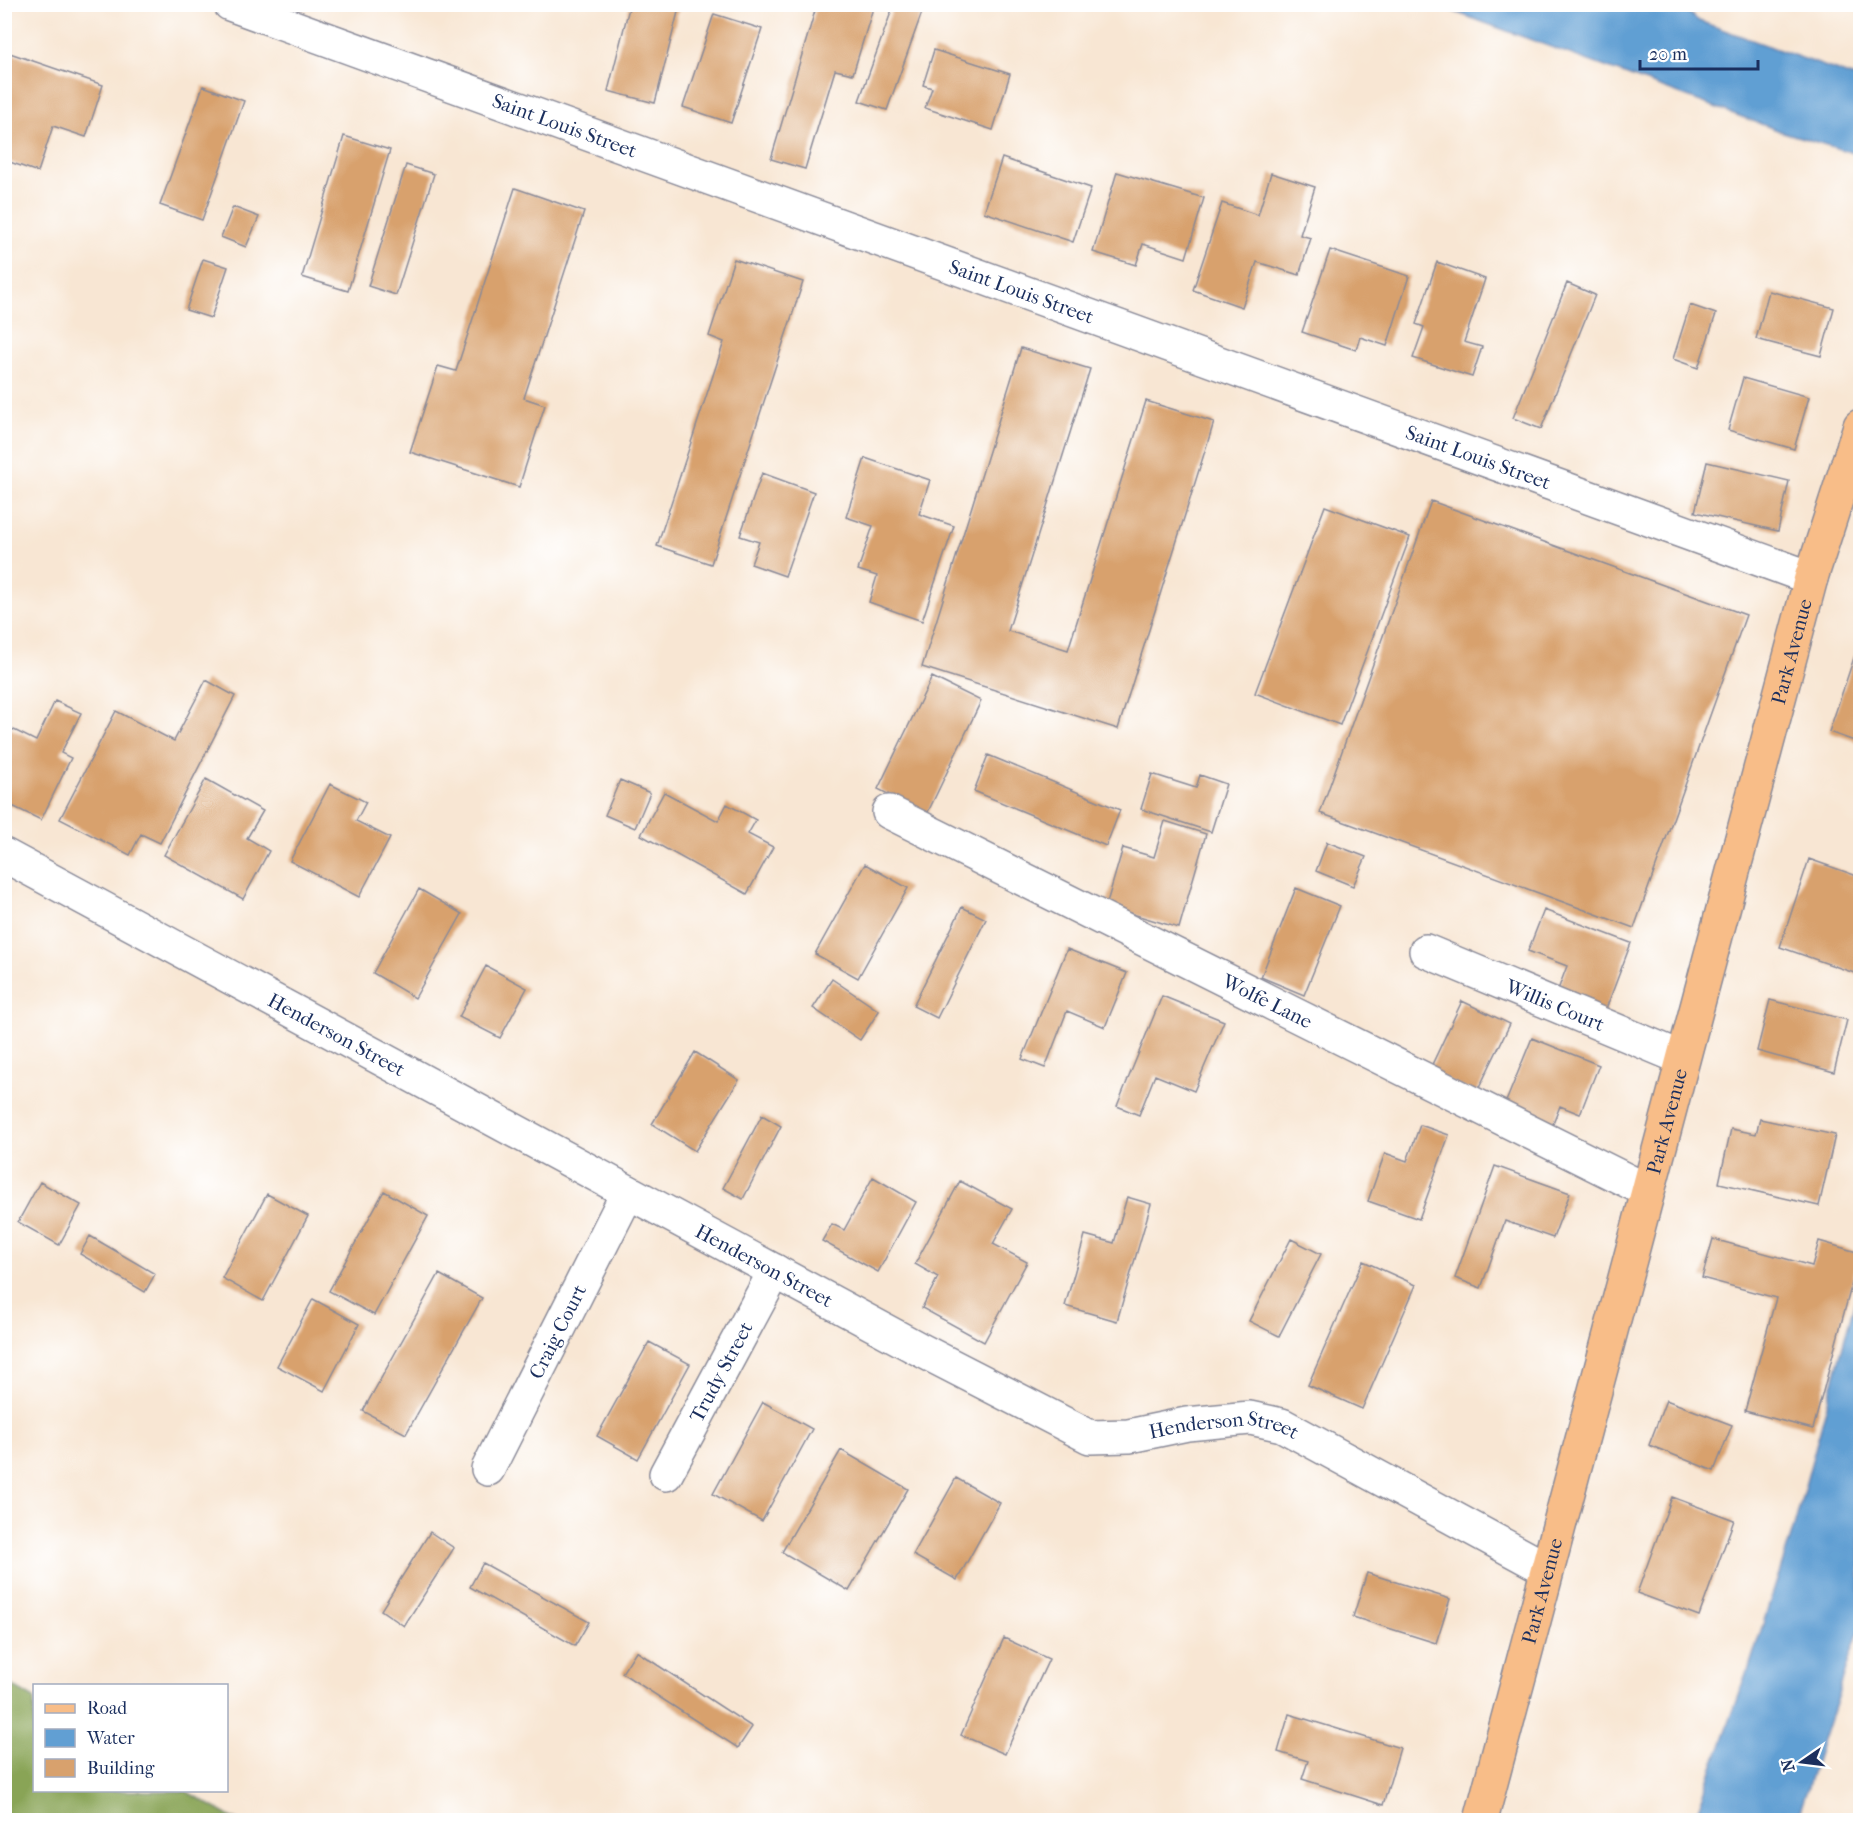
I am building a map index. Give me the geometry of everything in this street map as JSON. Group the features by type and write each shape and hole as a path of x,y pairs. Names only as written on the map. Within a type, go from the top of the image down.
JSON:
{"main road":[{"name":"Park Avenue","path":"1481,1821 1646,1190 1811,578 1860,426"}],"street":[{"name":"Saint Louis Street","path":"230,4 1811,578"},
{"name":"Wolfe Lane","path":"889,812 1646,1190"},
{"name":"Henderson Street","path":"4,855 775,1271 1090,1437 1129,1436 1187,1424 1250,1418 1282,1425 1547,1569"},
{"name":"Willis Court","path":"1426,951 1682,1058"},
{"name":"Craig Court","path":"488,1469 628,1192"},
{"name":"Trudy Street","path":"666,1474 775,1271"}],"green space":[{"path":"4,1681 33,1698 33,1792 188,1792 236,1820 5,1820"}],"water":[{"path":"1436,5 1678,5 1699,21 1860,79 1860,155 1783,132"},
{"path":"1860,1282 1860,1627 1797,1820 1694,1820 1749,1668 1794,1527"}],"building":[{"path":"630,4 664,4 679,8 655,103 608,91"},
{"path":"817,4 863,4 873,8 853,74 835,70 805,169 771,159"},
{"path":"894,4 925,4 887,110 859,101"},
{"path":"714,14 762,29 731,123 683,107"},
{"path":"934,50 1010,74 993,130 925,108 932,88 923,85"},
{"path":"4,51 103,85 86,137 53,126 38,172 4,160"},
{"path":"203,86 244,101 202,220 160,205"},
{"path":"344,136 390,150 348,291 302,277"},
{"path":"1002,158 1091,188 1073,242 984,212"},
{"path":"406,165 434,174 396,295 368,286"},
{"path":"1117,172 1204,198 1186,258 1143,244 1136,265 1093,252"},
{"path":"1271,173 1315,187 1300,235 1311,238 1299,275 1257,262 1242,307 1193,290 1222,203 1258,215"},
{"path":"515,188 584,212 524,398 545,405 519,487 410,452 438,366 456,371"},
{"path":"233,207 259,217 246,247 221,237"},
{"path":"1330,250 1409,276 1387,346 1360,337 1356,350 1302,332"},
{"path":"203,259 228,267 211,318 186,310"},
{"path":"734,259 803,282 711,564 657,546 724,342 709,336"},
{"path":"1437,262 1485,279 1464,342 1482,347 1472,377 1413,358 1424,327 1416,324"},
{"path":"1567,283 1595,295 1541,429 1513,418"},
{"path":"1769,291 1834,308 1821,356 1756,339"},
{"path":"1690,305 1716,314 1698,368 1673,359"},
{"path":"1021,348 1090,369 1008,631 1068,650 1146,401 1214,422 1118,729 922,667"},
{"path":"1743,378 1809,397 1794,449 1728,430"},
{"path":"865,458 930,480 919,514 954,526 922,621 869,602 877,576 858,570 873,526 846,517"},
{"path":"1707,462 1789,481 1778,531 1695,512"},
{"path":"762,473 814,492 785,576 751,564 759,542 740,536"},
{"path":"1431,501 1746,615 1634,928 1320,813"},
{"path":"1325,506 1410,537 1340,725 1255,693"},
{"path":"1860,640 1860,743 1829,732"},
{"path":"932,677 981,701 927,814 878,789"},
{"path":"206,680 235,696 160,843 141,834 130,855 60,819 116,711 174,741"},
{"path":"55,701 81,713 61,753 71,758 41,820 4,802 4,725 36,741"},
{"path":"988,755 1120,810 1106,846 974,791"},
{"path":"1152,774 1196,788 1200,775 1226,784 1211,832 1141,809"},
{"path":"206,779 263,811 247,838 269,851 243,899 164,855"},
{"path":"620,780 650,793 635,828 605,815"},
{"path":"330,784 366,802 356,821 390,838 359,897 290,861"},
{"path":"664,792 718,821 727,804 756,820 748,834 773,847 747,894 641,835"},
{"path":"1165,821 1206,834 1179,928 1106,906 1123,848 1154,857"},
{"path":"1327,842 1366,857 1353,886 1316,871"},
{"path":"1809,859 1860,877 1860,975 1780,947"},
{"path":"865,864 908,888 858,978 815,954"},
{"path":"1296,888 1340,906 1304,995 1261,977"},
{"path":"419,889 462,914 415,998 373,973"},
{"path":"962,907 986,919 937,1018 913,1006"},
{"path":"1544,910 1631,943 1601,1022 1553,1003 1567,966 1528,951"},
{"path":"1067,949 1127,973 1105,1027 1067,1011 1045,1068 1022,1059"},
{"path":"486,966 527,988 500,1038 459,1017"},
{"path":"832,979 879,1011 860,1040 813,1008"},
{"path":"1162,996 1224,1021 1194,1091 1155,1075 1139,1115 1117,1106"},
{"path":"1770,1000 1847,1020 1834,1072 1757,1051"},
{"path":"1462,1001 1510,1024 1476,1094 1429,1071"},
{"path":"1532,1038 1599,1065 1580,1114 1560,1106 1551,1129 1503,1109"},
{"path":"695,1052 739,1080 695,1151 652,1124"},
{"path":"762,1115 781,1126 743,1199 723,1188"},
{"path":"1760,1119 1835,1135 1819,1206 1719,1183 1731,1129 1756,1134"},
{"path":"1420,1125 1449,1135 1419,1219 1368,1201 1385,1153 1407,1161"},
{"path":"1495,1166 1570,1193 1553,1238 1505,1221 1481,1288 1455,1278"},
{"path":"873,1177 916,1202 878,1272 822,1241 832,1224 844,1230"},
{"path":"960,1181 1012,1209 993,1244 1027,1262 984,1342 922,1308 938,1277 915,1264"},
{"path":"40,1182 81,1205 59,1245 18,1222"},
{"path":"384,1191 428,1216 374,1315 329,1291"},
{"path":"267,1194 308,1216 263,1301 222,1278"},
{"path":"1127,1197 1151,1204 1117,1321 1065,1306 1085,1235 1114,1243"},
{"path":"90,1236 155,1274 145,1292 80,1254"},
{"path":"1291,1239 1321,1254 1279,1336 1249,1321"},
{"path":"1713,1239 1812,1266 1819,1241 1860,1253 1813,1429 1745,1411 1776,1298 1702,1278"},
{"path":"1363,1261 1416,1285 1362,1409 1308,1385"},
{"path":"439,1274 482,1298 406,1434 363,1411"},
{"path":"313,1299 359,1324 324,1391 277,1366"},
{"path":"649,1342 690,1364 638,1459 597,1436"},
{"path":"1666,1400 1732,1425 1714,1471 1649,1445"},
{"path":"763,1402 812,1429 762,1521 713,1494"},
{"path":"841,1450 908,1489 849,1591 782,1552"},
{"path":"956,1478 1000,1503 957,1580 913,1555"},
{"path":"1672,1497 1734,1520 1699,1616 1637,1593"},
{"path":"430,1532 454,1548 404,1626 381,1610"},
{"path":"483,1563 589,1622 575,1646 470,1587"},
{"path":"1367,1573 1450,1599 1436,1643 1353,1617"},
{"path":"1004,1638 1049,1659 1005,1754 961,1735"},
{"path":"636,1651 752,1727 738,1748 622,1673"},
{"path":"1289,1714 1400,1748 1383,1805 1302,1779 1308,1761 1278,1752"}]}
